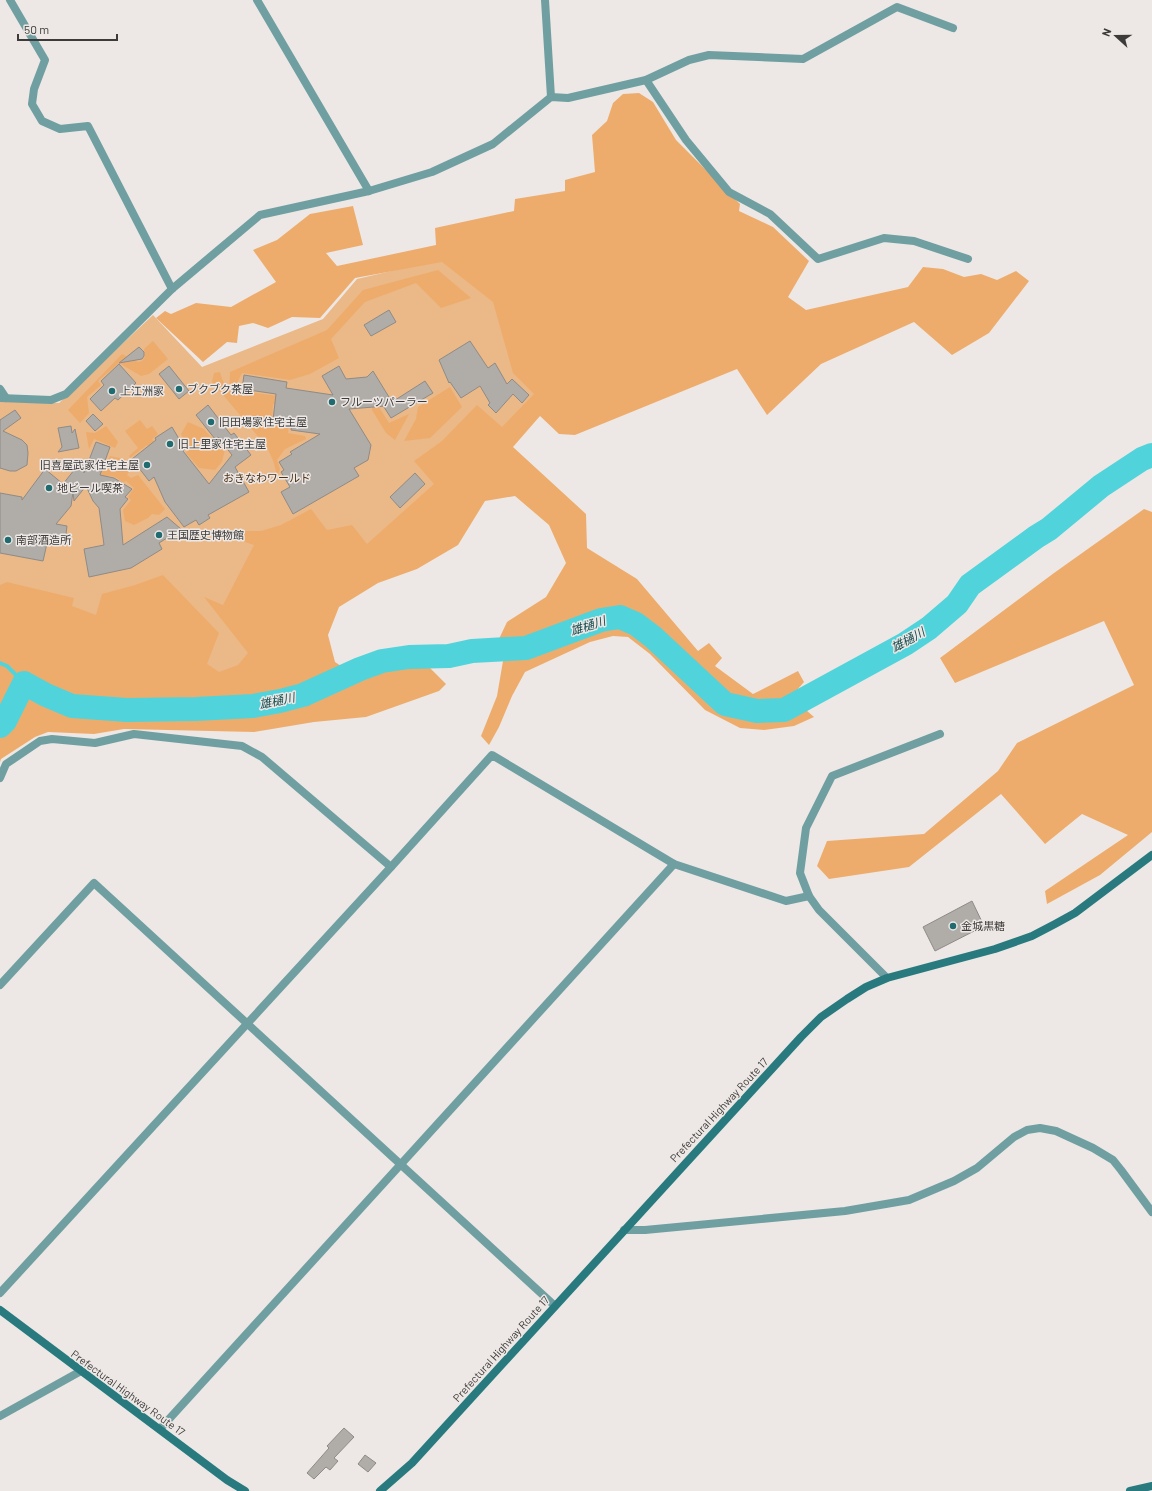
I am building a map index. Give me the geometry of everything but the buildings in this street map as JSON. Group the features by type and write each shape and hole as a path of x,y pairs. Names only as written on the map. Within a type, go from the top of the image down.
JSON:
{"main road":[{"name":"Prefectural Highway Route 17","path":"380,1491 412,1463 624,1230 821,1017 866,987 887,978 995,950 1032,936 1075,913 1152,855"},
{"name":"Prefectural Highway Route 17","path":"0,1310 80,1372 160,1429 227,1480 245,1491"},
{"path":"1130,1491 1152,1486"}],"street":[{"path":"10,0 45,60 34,89 32,104 42,121 60,129 88,126 172,289"},
{"path":"257,0 369,191"},
{"path":"545,0 551,97"},
{"path":"0,389 3,398 51,400 66,394 172,289 260,215 369,191 432,172 493,144 551,97 568,98 646,80 689,60 709,55 803,59 897,7 953,28"},
{"path":"646,80 686,140 729,192 770,214 818,259 884,238 914,241 968,259"},
{"path":"0,778 6,764 40,741 52,739 95,743 134,734 242,746 262,757 391,867"},
{"path":"887,978 819,910 809,896 800,873 806,828 832,776 940,734"},
{"path":"0,1293 492,755 674,864 786,901 809,896"},
{"path":"160,1429 674,864"},
{"path":"0,985 94,883 556,1306"},
{"path":"624,1230 645,1230 845,1211 909,1200 954,1181 977,1168 1014,1137 1027,1130 1040,1128 1056,1131 1093,1148 1112,1160 1152,1212"},
{"path":"0,1416 80,1372"}],"green space":[{"name":"おきなわワールド","path":"443,259 493,295 545,411 378,555 253,660 219,681 96,626 0,595 0,401 59,403 153,315 202,367 323,319 357,279"}],"shaded area":[{"path":"639,93 653,102 676,140 740,204 739,211 773,227 809,261 788,297 806,310 908,287 923,267 943,269 964,277 981,274 997,280 1016,271 1029,281 989,333 952,355 914,322 821,364 767,415 737,369 575,435 559,434 540,416 513,447 586,514 587,548 637,579 698,651 709,643 722,658 715,666 753,694 798,671 804,682 790,698 751,714 766,721 806,710 814,717 794,726 764,730 740,728 705,710 650,654 628,637 613,636 590,642 525,672 489,745 481,736 497,696 503,661 498,641 507,622 546,597 566,563 549,525 515,496 485,501 458,545 417,569 378,583 339,607 328,635 335,662 344,668 374,652 426,664 446,684 439,691 366,717 314,722 254,732 124,729 94,734 48,732 35,737 1,759 0,762 0,585 7,582 74,598 72,606 96,615 102,594 135,585 163,575 219,633 207,664 219,672 238,665 248,653 204,597 223,605 254,545 242,541 234,535 236,531 261,531 281,525 311,509 327,530 352,525 367,544 434,484 414,461 442,441 477,405 502,427 534,394 513,373 493,302 442,262 355,278 320,318 292,317 268,328 253,323 239,326 237,343 227,342 203,362 156,318 165,311 171,314 196,303 231,307 276,282 253,250 277,240 310,214 353,206 363,245 326,253 337,266 436,245 435,228 514,211 515,199 565,191 565,180 595,172 592,135 607,121 613,103 623,94"},
{"path":"438,270 471,298 441,308 416,283 365,302 331,339 339,358 310,374 290,380 242,373 238,381 240,391 294,398 293,406 273,404 272,422 289,424 288,433 305,436 306,439 285,449 277,460 280,469 277,477 274,463 267,447 212,382 214,373 220,372 229,391 230,372 327,330 363,290"},
{"path":"153,341 168,359 149,374 141,376 119,363 98,381 101,385 87,397 89,413 80,423 68,410 122,354 138,362 142,361 145,357 144,349"},
{"path":"450,387 462,407 430,438 404,441 416,419 418,407"},
{"path":"372,396 389,423 409,414 395,440 386,433 372,410"},
{"path":"140,420 147,429 152,426 158,434 152,439 168,462 160,462 147,445 130,458 129,456 138,448 125,431"},
{"path":"188,422 204,429 215,442 225,449 222,462 215,470 199,468 186,453 188,448 181,434"},
{"path":"106,426 118,442 115,448 94,439 89,449 86,432 95,433"},
{"path":"110,456 125,459 131,469 127,475 131,478 138,475 165,509 159,515 152,514 148,518 134,525 125,521 123,510 131,500 128,497 134,488 126,481 123,483 114,477 103,477 83,461 104,468"},
{"path":"1144,509 1152,512 1152,832 1100,875 1047,904 1045,891 1128,835 1082,814 1045,844 1001,794 909,867 829,879 817,866 827,841 924,834 998,771 1017,743 1134,685 1104,621 955,683 940,658 1054,573"}],"waterway":[{"name":"雄樋川","path":"0,726 5,721 24,683 46,695 72,706 127,710 253,706 303,695 360,669 382,661 409,657 449,656 472,651 526,648 601,620 620,617 636,624 653,637 725,704 757,711 784,710 905,644 929,628 957,604 970,585 1049,529 1101,486 1142,459 1152,455"},
{"path":"0,663 7,666 24,683"}],"place":[{"name":"ブクブク茶屋","path":"179,389"},
{"name":"上江洲家","path":"112,391"},
{"name":"フルーツパーラー","path":"332,402"},
{"name":"旧田場家住宅主屋","path":"211,422"},
{"name":"旧上里家住宅主屋","path":"170,444"},
{"name":"旧喜屋武家住宅主屋","path":"147,465"},
{"name":"地ビール喫茶","path":"49,488"},
{"name":"王国歴史博物館","path":"159,535"},
{"name":"南部酒造所","path":"8,540"},
{"name":"金城黒糖","path":"953,926"}]}
